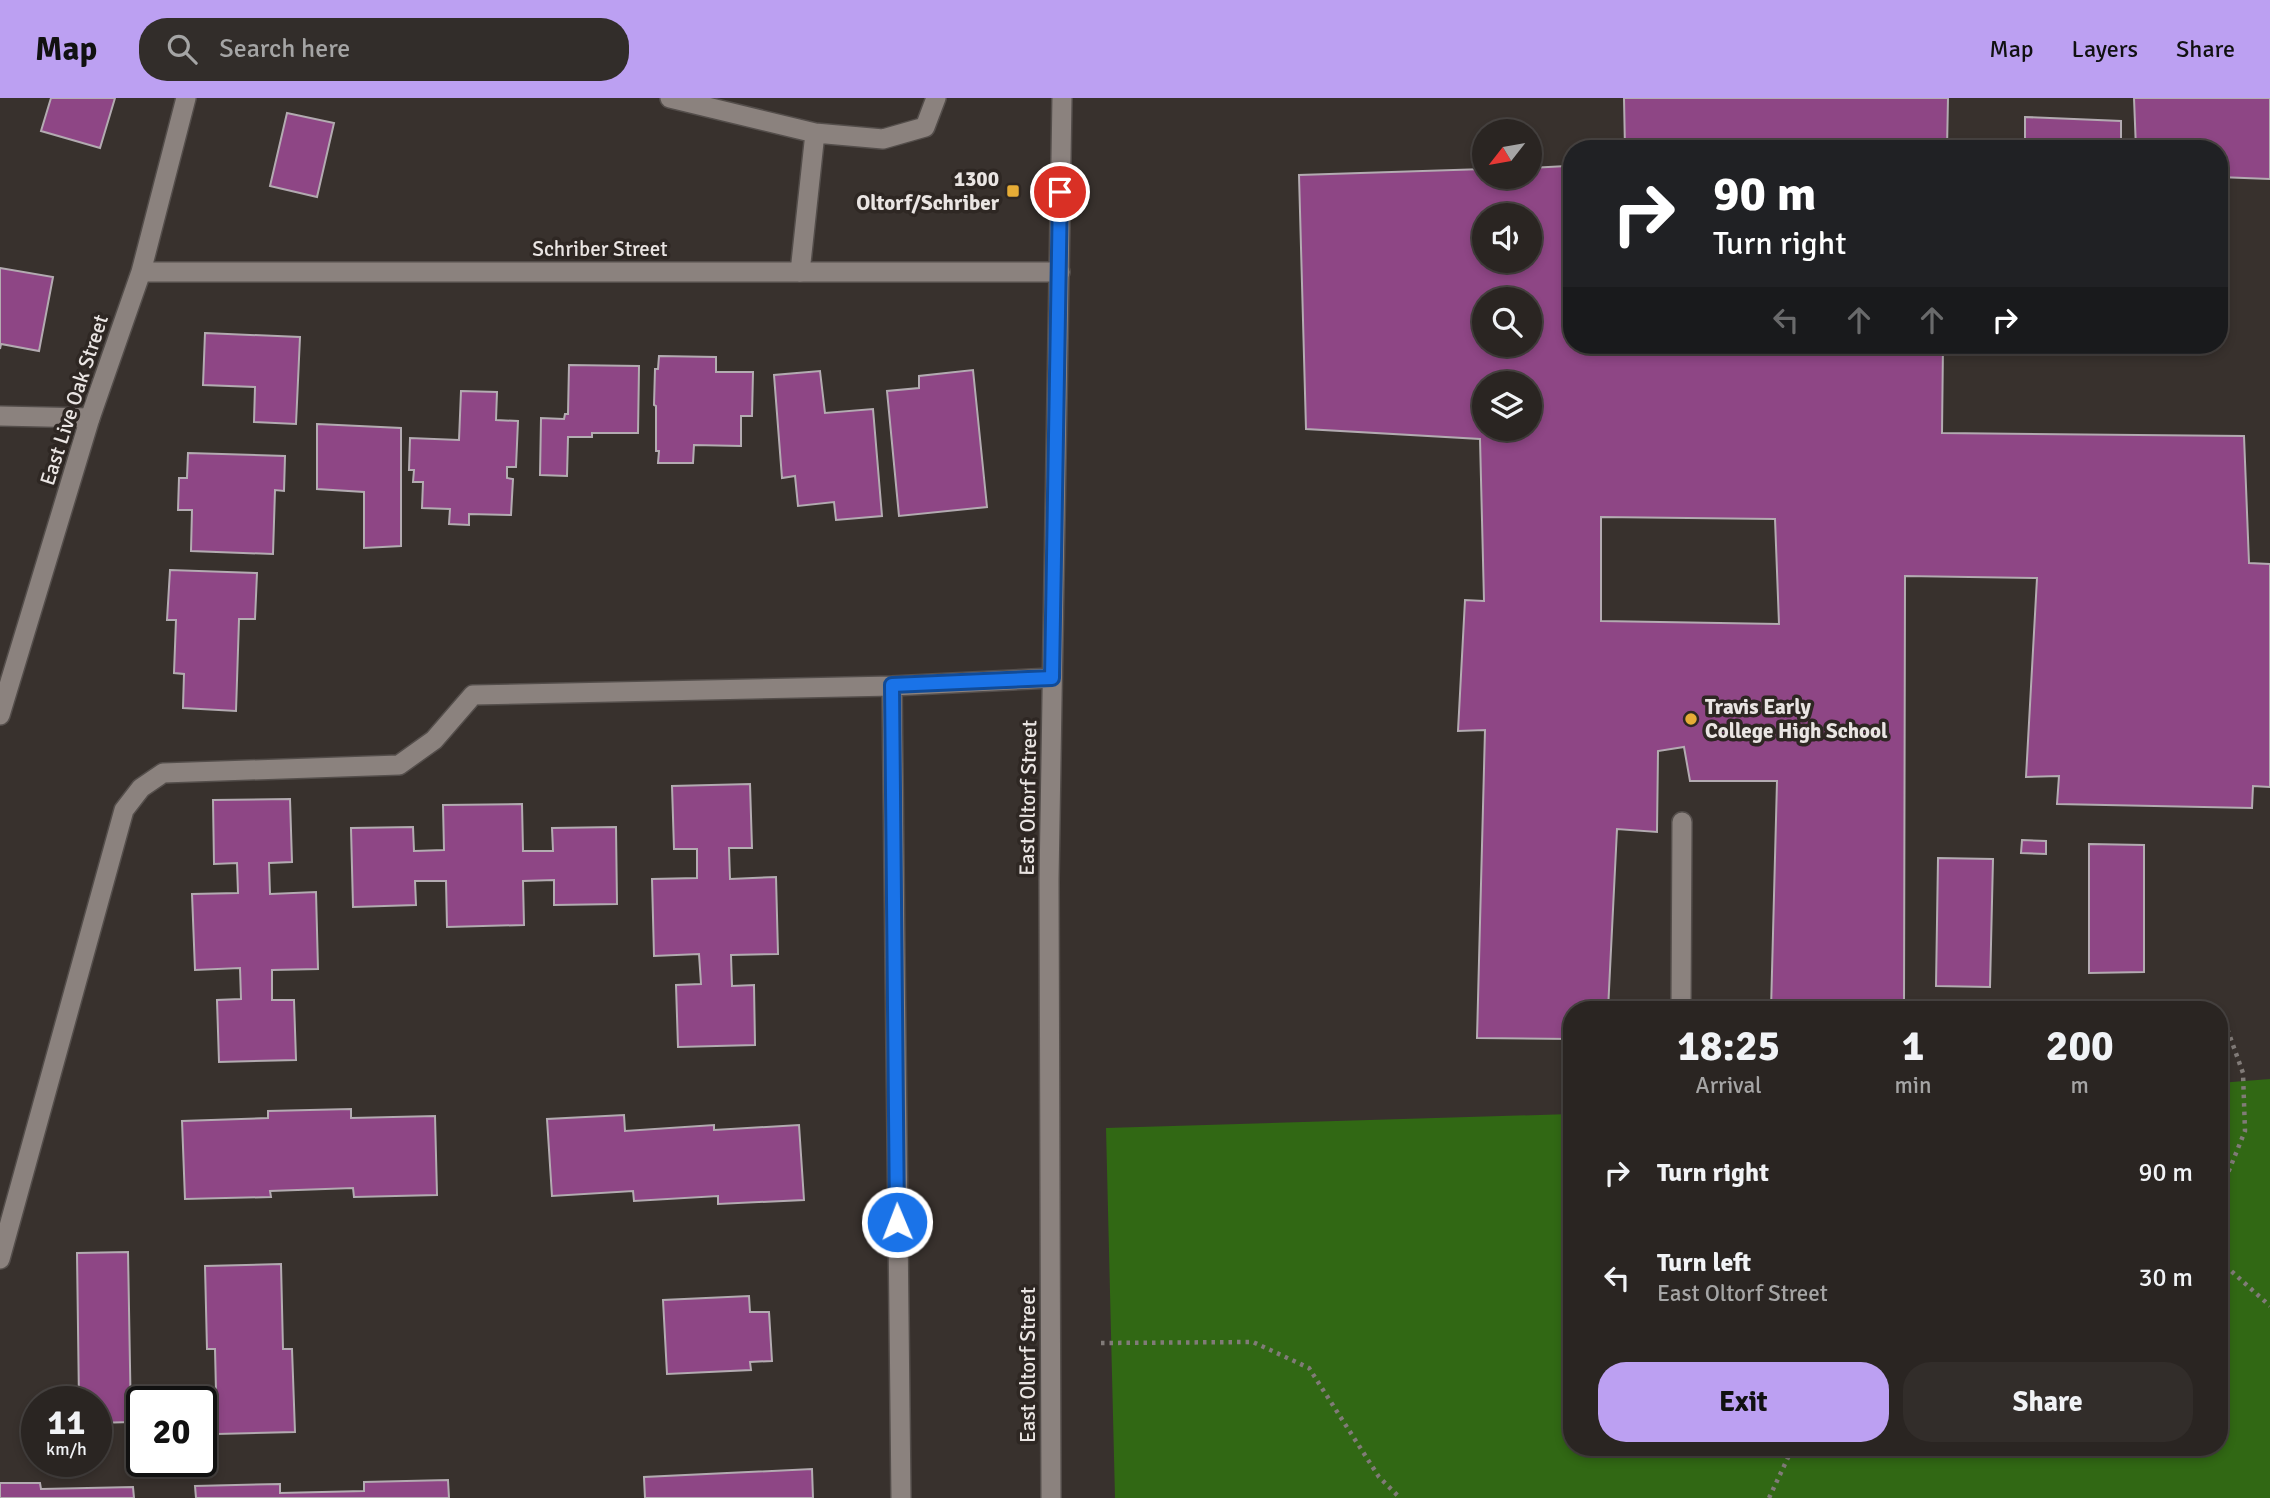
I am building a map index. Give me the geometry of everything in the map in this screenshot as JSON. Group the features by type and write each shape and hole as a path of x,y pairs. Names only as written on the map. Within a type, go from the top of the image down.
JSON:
{"street":[{"name":"East Live Oak Street","path":"0,715 90,418 141,272 186,98"},
{"path":"670,98 815,133 883,139 925,127 936,98"},
{"name":"East Oltorf Street","path":"1051,1498 1049,880 1062,98"},
{"path":"800,272 815,133"},
{"name":"Schriber Street","path":"141,272 1060,272"},
{"path":"0,416 90,418"},
{"path":"0,1259 124,810 141,788 163,773 399,765 434,740 473,695 892,685 1052,678"},
{"path":"892,685 901,1498"},
{"path":"1681,1001 1682,822"}],"path":[{"path":"2228,1031 2243,1073 2245,1131 2228,1173"},
{"path":"2228,1267 2270,1306"},
{"path":"1101,1343 1253,1342 1310,1368 1379,1478 1400,1498"},
{"path":"1769,1498 1789,1456"}],"green space":[{"path":"2270,1079 2270,1498 1115,1498 1106,1128 1563,1114 1563,1456 2228,1456 2228,1082"}],"building":[{"path":"51,98 115,98 100,148 41,131"},
{"path":"1624,98 1948,98 1947,140 1625,140"},
{"path":"2134,98 2270,98 2270,179 2228,177 2228,140 2136,140"},
{"path":"287,113 334,123 317,197 270,186"},
{"path":"2025,117 2121,121 2121,140 2025,140"},
{"path":"1563,166 1563,354 1943,354 1942,433 2244,436 2249,563 2270,564 2270,787 2253,786 2252,808 2057,804 2059,776 2026,777 2037,578 1905,576 1904,1001 1771,1001 1777,781 1690,781 1684,747 1658,751 1657,832 1617,829 1608,1001 1563,1001 1563,1039 1477,1038 1485,730 1458,731 1465,600 1484,601 1480,441 1542,441 1542,371 1472,371 1472,439 1306,429 1299,175 1472,169 1472,189 1542,189 1542,167","holes":["1601,517 1775,519 1779,624 1601,621"]},
{"path":"0,268 53,277 39,351 1,344 0,349"},
{"path":"205,333 300,337 296,424 254,422 255,387 203,385"},
{"path":"659,356 716,357 716,372 753,372 752,416 741,416 741,446 694,445 693,463 658,463 654,405 655,369 658,369"},
{"path":"569,365 639,366 638,433 592,433 592,437 568,437 567,476 540,475 541,418 564,419 565,414 568,414"},
{"path":"973,370 987,507 899,516 887,391 919,388 919,376"},
{"path":"820,371 825,413 873,409 882,516 836,520 834,502 798,506 795,476 782,478 774,375"},
{"path":"461,391 497,392 496,420 518,421 516,467 507,467 507,478 513,479 511,515 469,514 469,525 449,524 450,509 422,508 423,482 413,482 414,470 409,470 410,438 459,440"},
{"path":"317,424 401,428 401,546 364,548 364,492 317,489"},
{"path":"188,453 285,456 284,491 275,490 273,554 191,551 192,510 178,510 179,478 187,478"},
{"path":"170,570 257,573 255,619 239,619 236,711 183,708 184,674 174,673 176,620 167,620"},
{"path":"750,784 752,848 729,848 730,879 776,877 778,954 731,955 732,986 754,985 755,1045 678,1047 676,985 701,984 699,954 654,956 652,879 697,878 697,849 674,849 672,786"},
{"path":"290,799 292,862 269,863 270,894 316,892 318,969 272,970 272,1000 294,1000 296,1060 219,1062 217,1000 241,999 240,968 195,970 192,894 238,893 237,863 214,864 213,800"},
{"path":"522,804 523,851 553,851 552,828 616,827 617,904 554,905 554,880 523,881 524,925 447,927 446,881 415,881 416,905 353,907 351,828 413,827 414,851 444,850 443,805"},
{"path":"2022,840 2046,841 2046,854 2021,853"},
{"path":"2089,844 2144,845 2144,972 2089,973"},
{"path":"1938,858 1993,859 1990,987 1936,986"},
{"path":"351,1109 351,1118 435,1116 437,1195 354,1197 353,1188 270,1191 271,1197 185,1199 182,1121 268,1118 268,1111"},
{"path":"624,1115 625,1131 714,1125 714,1130 799,1125 804,1200 718,1204 718,1196 634,1201 633,1191 552,1196 547,1119"},
{"path":"128,1252 130,1386 126,1386 126,1422 112,1423 112,1386 79,1386 77,1253"},
{"path":"281,1264 283,1349 292,1349 295,1432 217,1434 215,1349 207,1349 205,1266"},
{"path":"749,1296 750,1312 769,1312 772,1361 750,1362 751,1370 667,1374 663,1300"},
{"path":"812,1469 813,1498 645,1498 644,1477"},
{"path":"448,1480 449,1498 196,1498 195,1486 280,1484 280,1493 364,1491 364,1482"},
{"path":"0,1483 40,1483 41,1489 133,1487 134,1498 0,1498"}],"place":[{"name":"1300 Oltorf/Schriber","path":"1013,191"},
{"name":"Travis Early College High School","path":"1691,719"}],"route":[{"path":"897,1222 892,685 1052,678 1060,192"}]}
